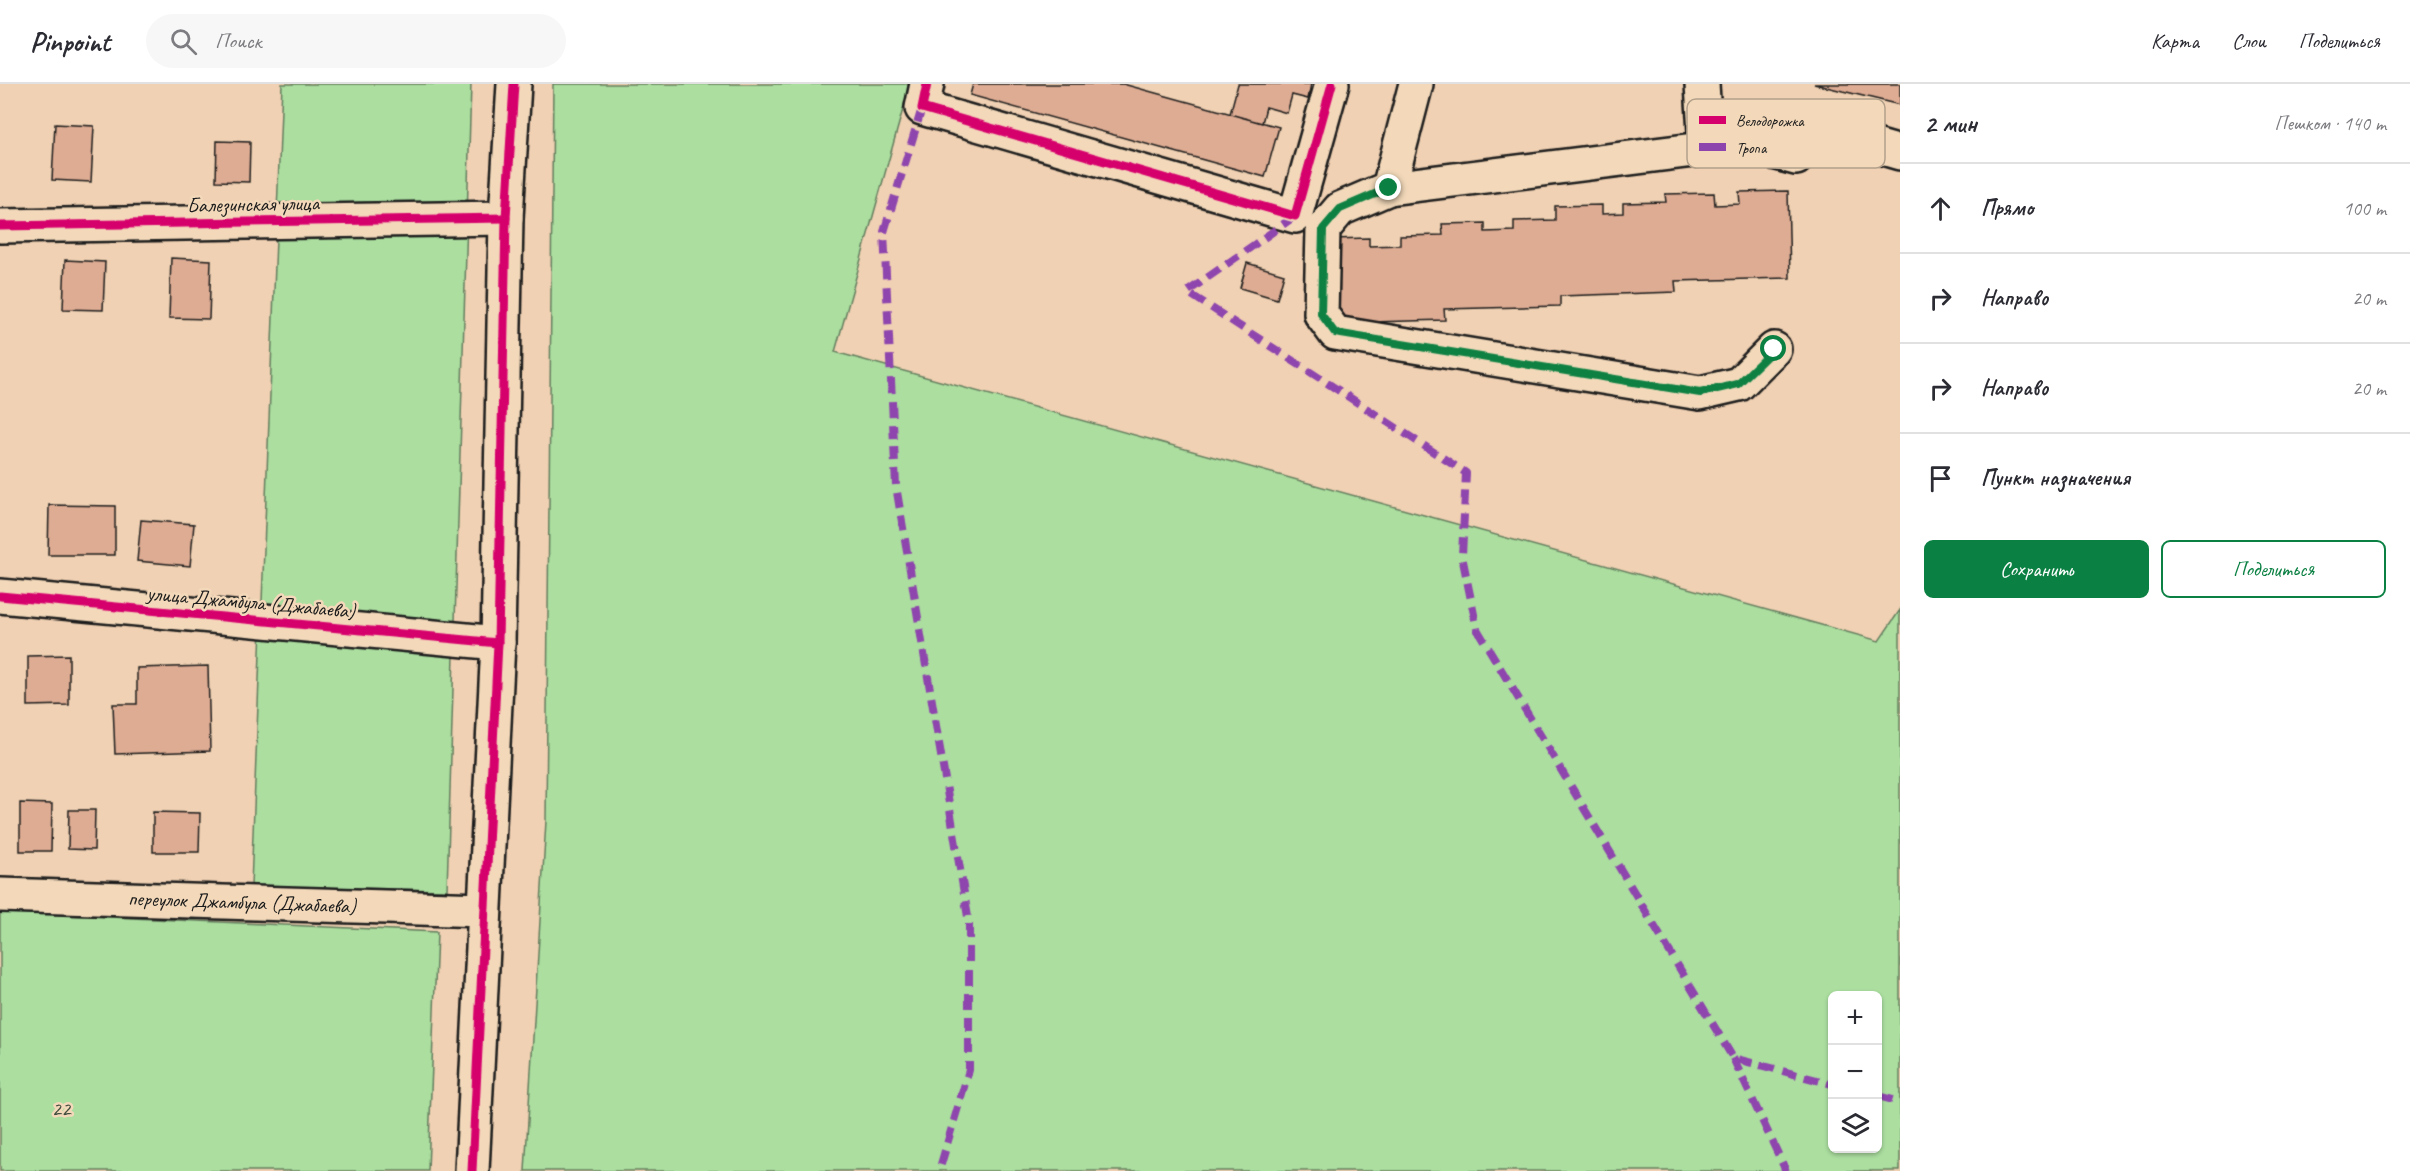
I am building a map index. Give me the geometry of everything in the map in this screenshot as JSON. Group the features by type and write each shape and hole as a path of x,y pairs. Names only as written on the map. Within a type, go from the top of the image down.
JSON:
{"street":[{"path":"472,1171 498,643 506,218 514,84"},
{"path":"927,84 922,108 1294,216 1332,84"},
{"path":"1389,188 1416,84"},
{"path":"1702,84 1703,99"},
{"path":"1885,149 1900,153"},
{"path":"1687,151 1389,188 1340,209 1323,229 1321,314 1335,333 1700,393 1738,384 1774,349"},
{"name":"Балезинская улица","path":"0,226 506,218"},
{"name":"улица Джамбула (Джабаева)","path":"0,596 498,643"},
{"name":"переулок Джамбула (Джабаева)","path":"0,895 484,910"}],"green space":[{"path":"282,84 471,84 447,890 251,886"},
{"path":"553,84 910,84 835,352 1879,641 1900,610 1900,1171 525,1171 546,821"},
{"name":"22","path":"0,912 437,932 428,1171 0,1171"}],"building":[{"path":"973,84 1123,84 1279,127 1265,177 970,95"},
{"path":"1238,84 1311,84 1308,99 1292,95 1287,113 1266,107 1262,123 1230,114"},
{"path":"1814,84 1900,84 1900,105 1885,101 1885,99 1875,99"},
{"path":"55,124 94,126 91,182 52,180"},
{"path":"217,141 250,142 249,182 216,181"},
{"path":"1788,191 1790,278 1675,281 1676,292 1560,296 1560,306 1444,309 1445,320 1334,323 1331,239 1369,238 1369,246 1400,245 1400,236 1443,235 1442,224 1485,223 1485,232 1514,231 1514,221 1555,220 1555,206 1602,205 1602,214 1623,213 1623,203 1666,202 1665,194 1714,193 1715,205 1740,204 1739,192"},
{"path":"171,258 211,260 209,319 169,318"},
{"path":"65,260 105,262 103,310 63,309"},
{"path":"1247,263 1284,274 1277,299 1240,288"},
{"path":"49,505 115,506 115,555 48,555"},
{"path":"141,520 194,524 190,566 137,561"},
{"path":"69,655 69,705 28,706 28,656"},
{"path":"208,666 210,751 115,754 113,704 137,704 137,668"},
{"path":"20,803 52,804 51,851 20,851"},
{"path":"69,810 95,810 94,850 68,849"},
{"path":"153,812 200,813 199,852 153,852"}],"marked path":[{"path":"922,108 884,232 896,486 969,923 969,1070 939,1171"},
{"path":"1295,216 1187,292 1466,473 1462,556 1477,629 1733,1058 1828,1083"},
{"path":"1733,1058 1786,1171"},
{"path":"1882,1097 1900,1102"}],"cycle path":[{"path":"472,1171 498,643 506,218 514,84"},
{"path":"927,84 922,108 1295,216 1332,84"},
{"path":"0,226 506,218"},
{"path":"0,596 498,643"}],"route":[{"path":"1389,188 1340,209 1323,229 1321,314 1335,333 1700,393 1738,384 1774,349"}]}
